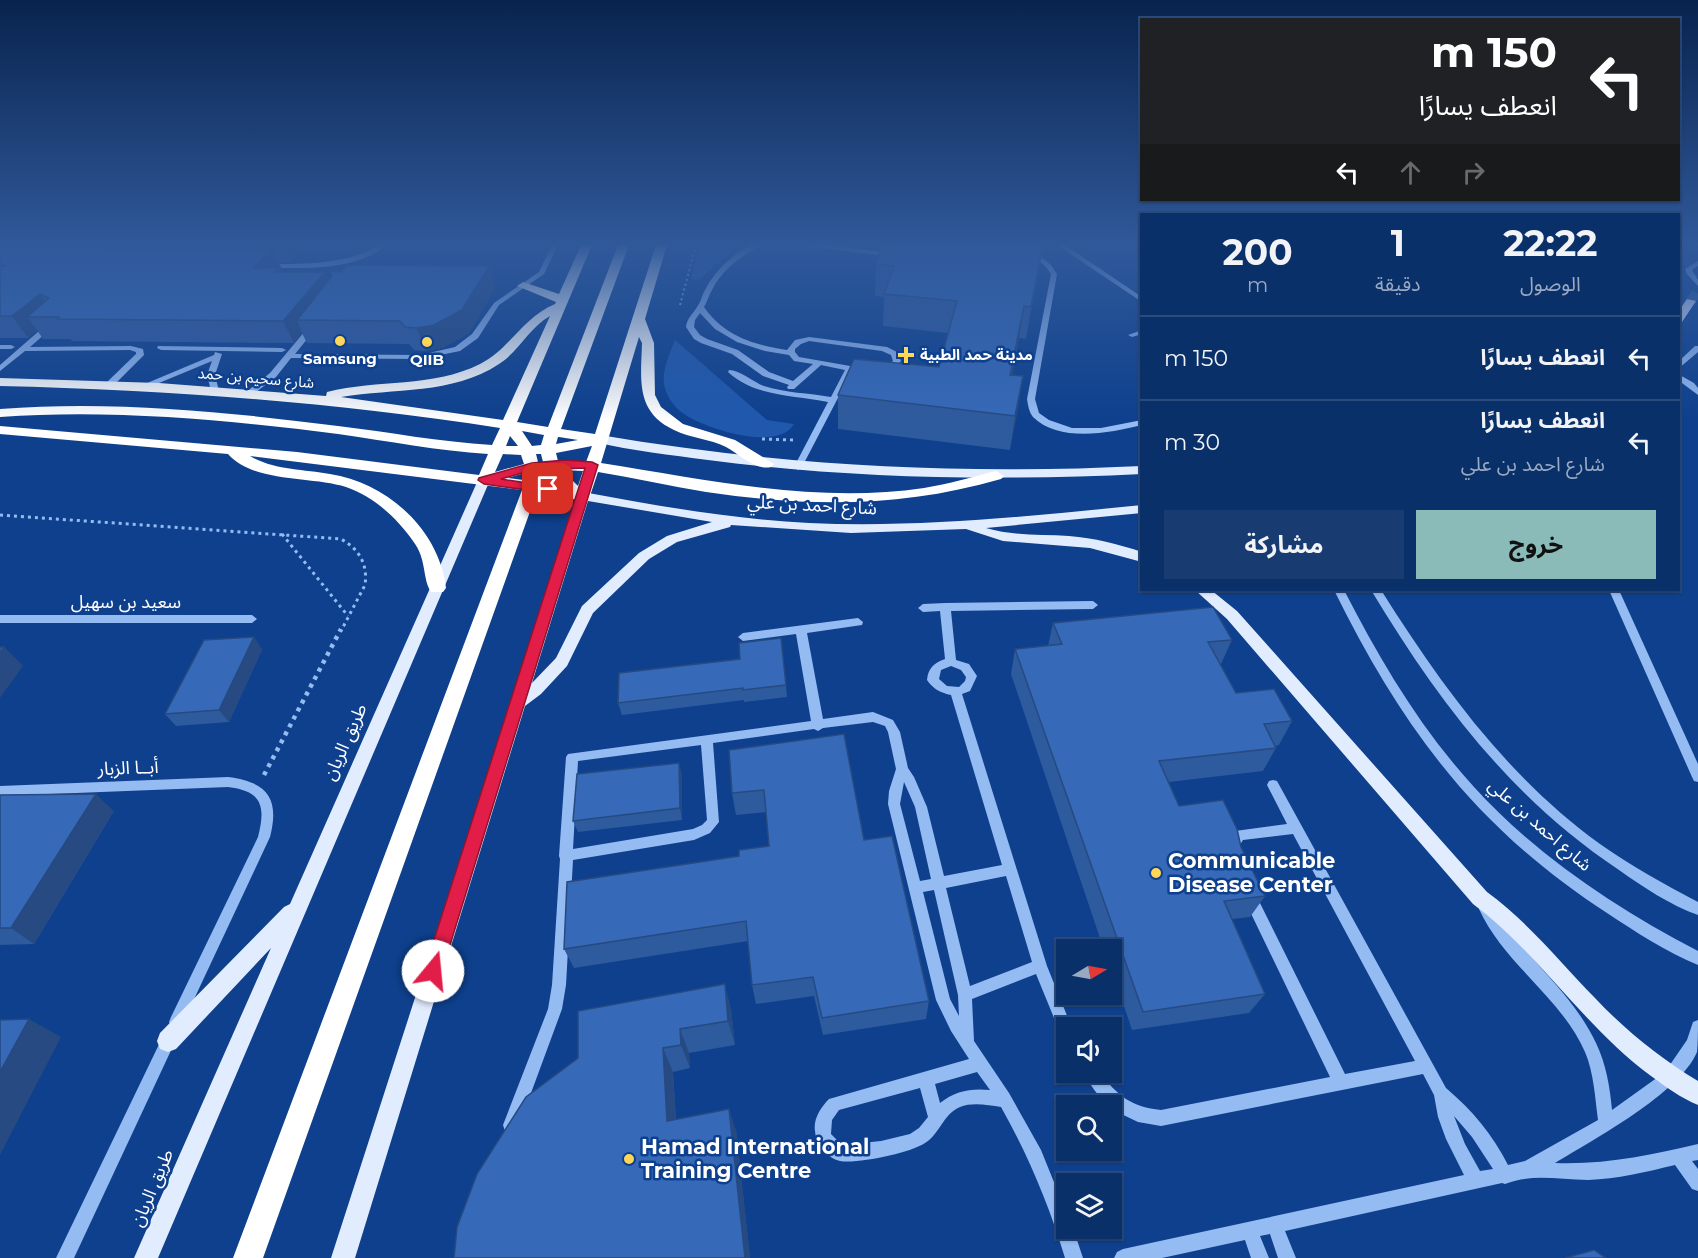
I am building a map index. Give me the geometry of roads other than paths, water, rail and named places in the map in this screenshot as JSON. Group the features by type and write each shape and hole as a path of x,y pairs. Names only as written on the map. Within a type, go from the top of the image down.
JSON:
{"highway":[{"path":"315,399 356,391 431,385 469,374 500,357 532,323 561,304"},
{"name":"طريق الريان","path":"484,480 562,304"},
{"path":"601,304 551,432 549,458 558,476 583,496 644,304"},
{"path":"639,319 648,343 648,395 655,409 678,427 730,443 766,464"},
{"name":"شارع سحيم بن حمد","path":"0,382 144,386 249,393 399,408 507,425"},
{"path":"0,413 79,410 214,418 322,428 497,450 531,459 549,458 673,482 737,491 838,498 925,494 996,476"},
{"path":"248,1258 531,486 531,459 520,438 507,425"},
{"name":"شارع احمد بن علي","path":"507,425 600,440"},
{"path":"0,430 229,449 484,480 531,459"},
{"path":"549,458 600,440"},
{"path":"229,449 241,458 275,471 344,481 375,494 418,534 426,546 436,573 437,588"},
{"name":"شارع احمد بن علي","path":"484,480 583,496"}],"main road":[{"path":"1680,317 1689,304"},
{"name":"شارع احمد بن علي","path":"600,440 766,464 875,473 996,476 1140,470"},
{"name":"طريق الريان","path":"146,1258 484,480"},
{"path":"342,1258 583,496"},
{"name":"شارع احمد بن علي","path":"583,496 754,523 862,528 966,525 1140,510"},
{"path":"518,703 535,690 562,662 587,610 644,556 672,539 704,528 754,523"},
{"path":"966,525 1000,537 1084,542 1140,556"},
{"path":"1204,591 1232,615 1480,898 1510,921 1616,1034 1670,1077 1698,1095"},
{"path":"168,1041 297,907"}],"street":[{"path":"289,356 420,357 449,352 471,340 496,304"},
{"path":"703,304 692,317 690,327 697,337 728,348 766,374 794,384"},
{"path":"1050,304 1031,399 1035,414 1053,426 1079,431 1118,429 1140,423"},
{"path":"701,308 709,320 724,332 765,348 791,352 797,359 818,364 880,371 892,368 897,361 894,354 884,349 816,339 798,342 791,352"},
{"path":"0,369 57,320"},
{"path":"249,393 273,375 316,322"},
{"path":"704,341 724,332"},
{"path":"1132,335 1140,333"},
{"path":"0,347 11,347"},
{"path":"24,349 131,348 140,351 140,355 109,385"},
{"path":"160,348 282,350"},
{"path":"747,359 765,348"},
{"path":"1680,365 1698,348"},
{"path":"215,391 211,375 215,357 221,349"},
{"path":"144,386 215,357"},
{"path":"784,393 818,364"},
{"path":"798,467 850,368"},
{"path":"732,372 752,386 833,400"},
{"path":"1680,377 1698,393"},
{"name":"شارع احمد بن علي","path":"1339,591 1362,637 1401,700 1443,761 1475,796 1529,847 1565,876 1697,962"},
{"path":"1377,591 1448,700 1505,768 1541,805 1604,854 1641,878 1698,909"},
{"path":"1614,591 1698,777"},
{"path":"922,608 1093,605"},
{"path":"945,607 951,662"},
{"name":"سعيد بن سهيل","path":"0,619 252,619"},
{"path":"743,637 858,622"},
{"path":"801,630 818,726"},
{"path":"951,662 965,667 972,676 968,687 956,692 942,689 933,680 935,670 939,666 951,662"},
{"path":"956,692 1040,966 1061,1017"},
{"path":"506,1140 555,1009 559,985 572,757 873,717 885,720 894,732 902,769 921,807 965,995 967,1044"},
{"path":"565,856 706,830 713,822 707,740"},
{"path":"902,769 895,791 894,804 943,1000 967,1044 1005,1100 1037,1160 1065,1229 1074,1258"},
{"name":"أبــا الزبار","path":"0,790 228,782 257,789 264,796 270,814 264,837 168,1041"},
{"path":"1273,785 1441,1093 1455,1145 1477,1181"},
{"path":"1232,859 1230,850 1233,841 1239,836 1296,828"},
{"path":"914,888 1010,868"},
{"path":"1242,880 1341,1083"},
{"path":"1480,898 1500,932 1581,1030 1597,1064 1606,1124"},
{"path":"965,995 1040,966"},
{"path":"1123,1258 1505,1176 1528,1169 1569,1148 1670,1077 1694,1042 1698,1027"},
{"path":"65,1258 168,1041"},
{"path":"981,1063 834,1104 826,1111 822,1121 822,1132 831,1149 841,1153 850,1153 911,1142 921,1137 950,1102 960,1098 982,1096 1005,1100"},
{"path":"1098,1083 1103,1092 1115,1103 1145,1118 1179,1115 1426,1066"},
{"path":"926,1080 936,1119"},
{"path":"1441,1093 1456,1106 1484,1138 1505,1176"},
{"path":"1528,1169 1569,1172 1607,1170 1698,1152"},
{"path":"1678,1156 1698,1183"},
{"path":"1275,1226 1287,1258"},
{"path":"1250,1231 1260,1258"}],"place":[{"name":"Samsung","path":"340,341"},
{"name":"QIIB","path":"427,342"},
{"name":"مدينة حمد الطبية","path":"906,355"},
{"name":"Communicable Disease Center","path":"1156,873"},
{"name":"Hamad International Training Centre","path":"629,1159"}]}
